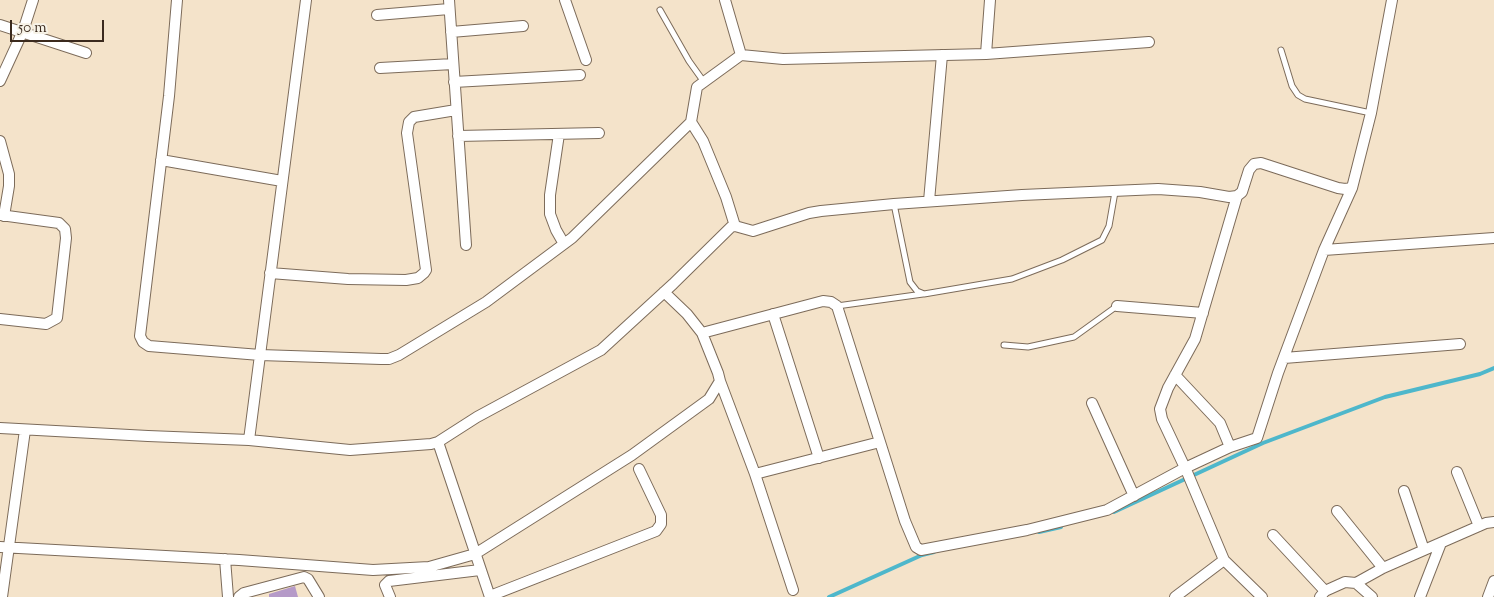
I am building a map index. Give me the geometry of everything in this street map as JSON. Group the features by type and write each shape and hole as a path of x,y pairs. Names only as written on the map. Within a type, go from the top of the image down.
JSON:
{"street":[{"path":"0,81 22,31 33,0"},
{"path":"177,0 169,96 140,336 143,342 149,346 260,354 389,359 399,355 486,302 564,244 691,122 697,87 741,55 784,59 986,54 1149,42"},
{"path":"248,440 306,0"},
{"path":"565,0 586,60"},
{"path":"725,0 741,55"},
{"path":"986,54 990,0"},
{"path":"702,333 823,301 831,302 837,306 905,521 918,549 1027,530 1096,514 1230,447 1257,438 1324,250 1352,188 1371,113 1392,0"},
{"path":"377,15 449,5 466,245"},
{"path":"0,25 86,53"},
{"path":"451,32 523,26"},
{"path":"929,201 942,55"},
{"path":"380,68 453,64"},
{"path":"454,82 580,75"},
{"path":"270,272 348,279 406,280 418,278 424,274 426,270 407,133 409,122 414,117 456,110"},
{"path":"691,122 706,149 726,197 735,226"},
{"path":"559,134 550,195 550,214 564,244"},
{"path":"458,136 599,134"},
{"path":"0,141 9,174 9,186 2,215 59,223 65,229 66,238 57,318 46,324 0,318"},
{"path":"161,160 282,181"},
{"path":"0,428 248,440 350,450 431,444 438,442 477,417 601,350 731,227 735,226 753,231 808,213 929,201 1022,195 1158,189 1200,192 1230,197 1237,196 1242,192 1249,170 1254,164 1261,163 1338,188 1352,188"},
{"path":"1237,196 1195,338 1175,375 1160,409 1162,420 1186,470 1224,560 1262,597"},
{"path":"1324,250 1494,238"},
{"path":"664,292 687,314 702,333 755,474 793,590"},
{"path":"1117,306 1202,313"},
{"path":"773,314 818,458"},
{"path":"1284,358 1460,344"},
{"path":"1175,375 1214,415 1225,433 1230,447"},
{"path":"4,548 225,559 388,570 429,567 475,554 632,455 709,399 720,381"},
{"path":"1092,403 1134,496"},
{"path":"2,597 4,548 25,430"},
{"path":"438,442 490,596 656,530 661,524 661,515 639,469"},
{"path":"755,474 880,442"},
{"path":"1456,472 1479,526"},
{"path":"1404,490 1424,550"},
{"path":"1337,511 1383,568"},
{"path":"1273,535 1323,594 1345,582 1356,583 1383,568 1479,526 1494,522"},
{"path":"1420,597 1441,543"},
{"path":"225,559 228,597"},
{"path":"1175,597 1224,560"},
{"path":"388,596 386,585 388,581 480,570"},
{"path":"239,597 304,577 308,579 319,597"},
{"path":"1488,597 1494,581"},
{"path":"1356,583 1372,597"}],"lane":[{"path":"660,10 689,61 704,82"},
{"path":"1281,50 1292,86 1298,95 1305,99 1371,113"},
{"path":"837,306 1012,279 1062,260 1102,240 1109,226 1116,192"},
{"path":"894,204 910,282 917,290 924,294"},
{"path":"1004,345 1028,347 1074,337 1117,306"}],"building":[{"path":"295,586 298,597 269,597 269,594"}],"waterway":[{"path":"1114,512 1263,443 1385,397 1480,374 1494,368"},
{"path":"1039,532 1061,527"},
{"path":"829,597 922,555 934,552"}]}
